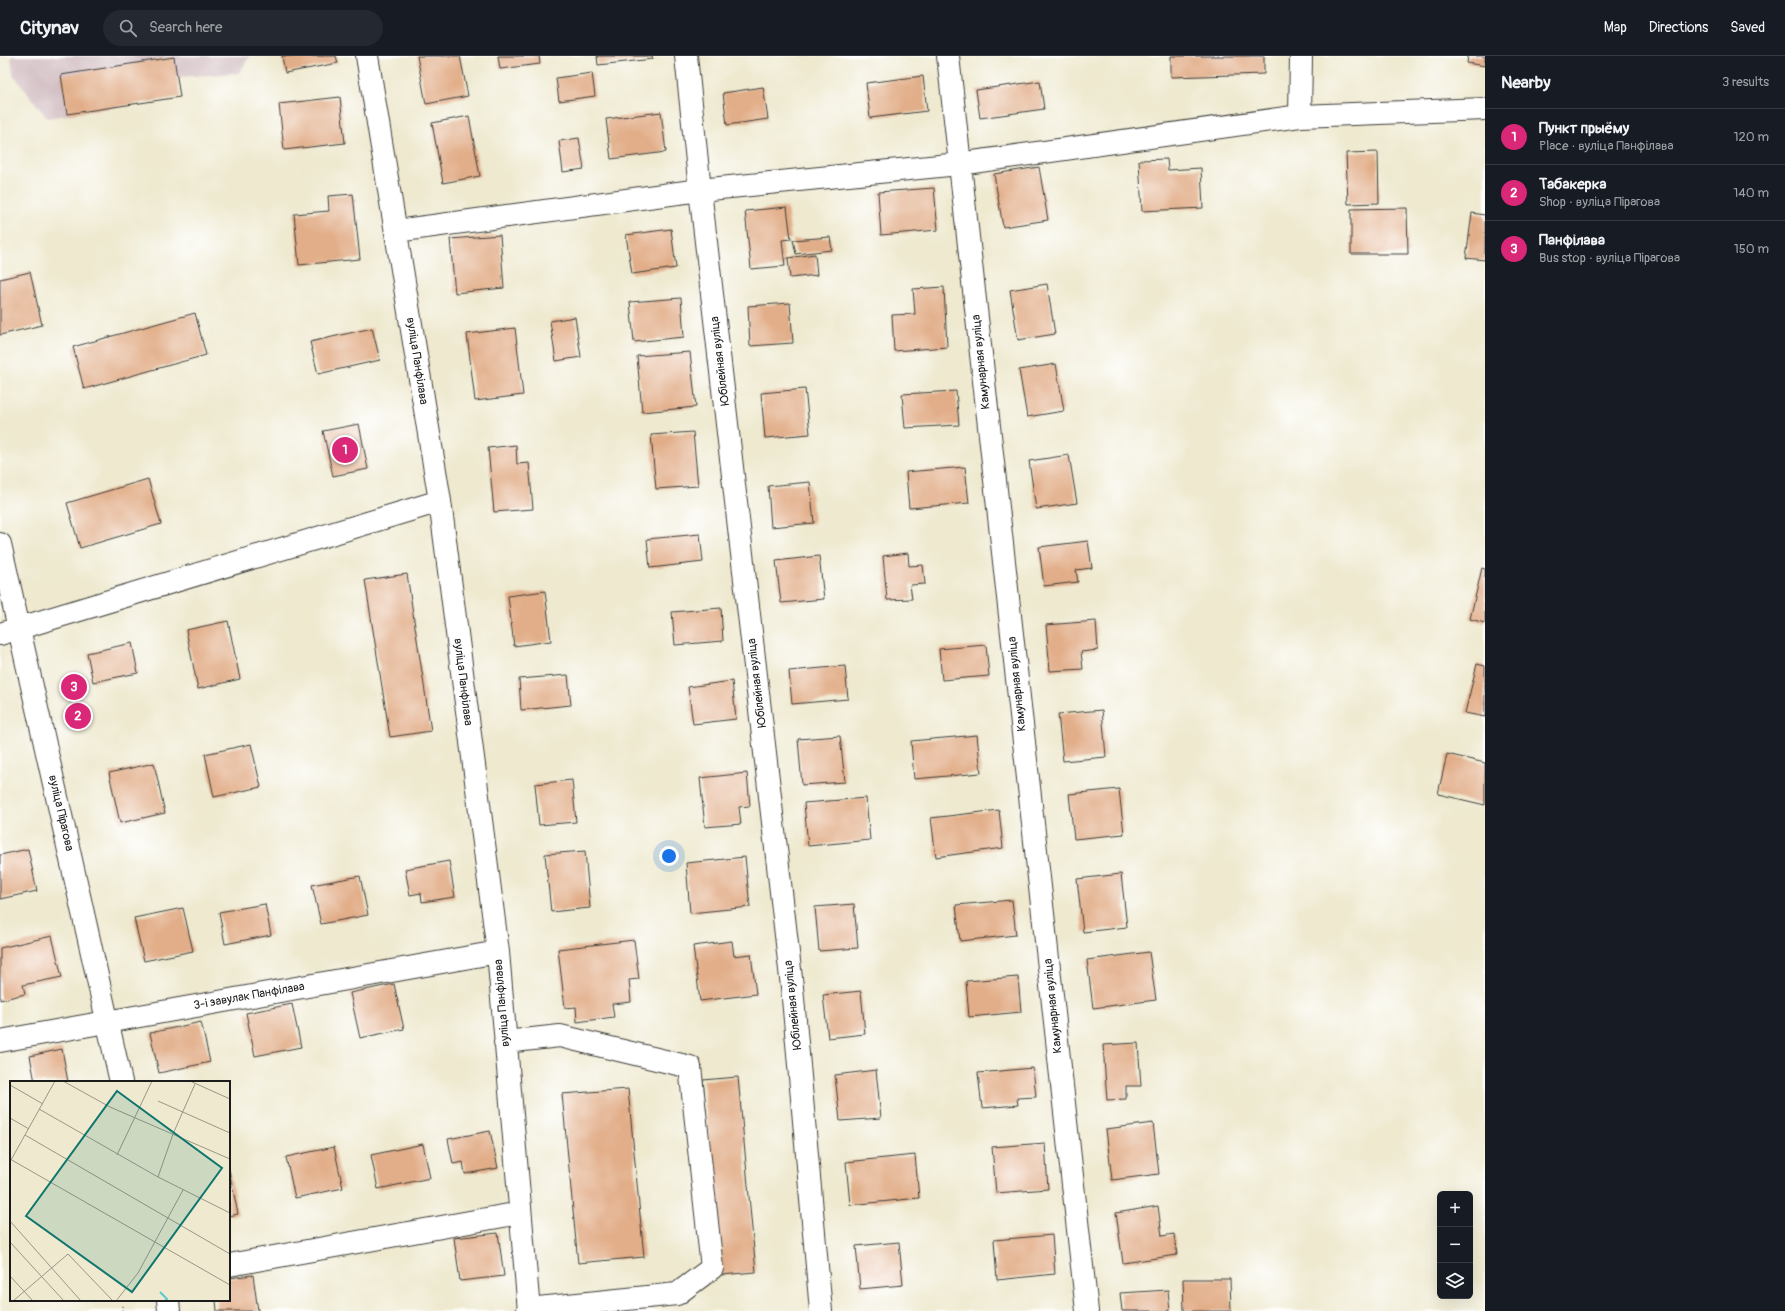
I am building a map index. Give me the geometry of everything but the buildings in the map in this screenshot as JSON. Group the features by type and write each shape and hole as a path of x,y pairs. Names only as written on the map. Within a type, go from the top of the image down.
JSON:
{"street":[{"name":"вуліца Панфілава","path":"367,56 440,501 498,952 529,1310"},
{"name":"Юбілейная вуліца","path":"686,56 700,190 792,987 821,1311"},
{"name":"Камунарная вуліца","path":"948,56 1087,1311"},
{"path":"1300,116 1301,56"},
{"path":"396,231 700,190 959,164 1300,116 1485,109"},
{"path":"10,632 440,501"},
{"name":"вуліца Пірагова","path":"0,544 10,632 121,1081"},
{"name":"3-і завулак Панфілава","path":"0,1041 498,952"},
{"path":"505,1042 560,1036 690,1067 712,1268 677,1294 529,1310"},
{"path":"230,1265 520,1213"},
{"path":"168,1301 169,1311"}],"path":[{"path":"122,1311 123,1304"}],"shaded area":[{"path":"11,56 250,56 239,73 177,77 180,97 47,118 13,74"}],"place":[{"name":"Пункт прыёму","path":"345,450"},
{"name":"Панфілава","path":"74,687"},
{"name":"Табакерка","path":"78,716"}]}
